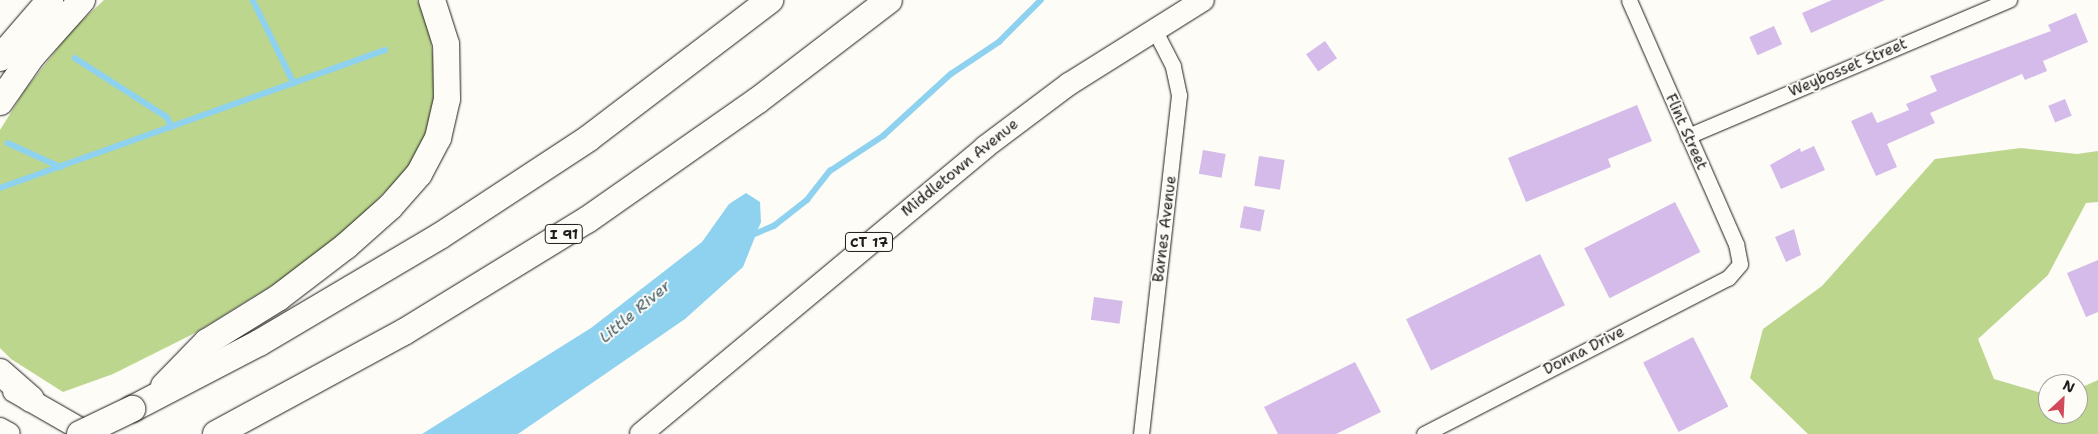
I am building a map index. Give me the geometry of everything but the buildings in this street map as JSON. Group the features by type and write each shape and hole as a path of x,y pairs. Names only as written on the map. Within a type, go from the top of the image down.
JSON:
{"highway":[{"path":"0,58 50,0"},
{"path":"0,102 38,48 82,0"},
{"path":"156,396 202,347 322,266 390,207 419,174 438,138 447,99 446,44 432,0"},
{"path":"80,434 132,409 319,309 504,195 668,80 770,0"},
{"name":"I 91","path":"216,434 404,332 572,229 757,102 890,0"},
{"path":"0,372 31,399"}],"main road":[{"name":"Middletown Avenue","path":"641,434 985,147 1069,84 1203,0"},
{"path":"0,385 31,399 89,434"},
{"path":"0,429 9,434"}],"street":[{"name":"Flint Street","path":"1629,0 1736,244 1740,264"},
{"name":"Weybosset Street","path":"1688,136 2009,0"},
{"name":"Barnes Avenue","path":"1141,434 1180,95 1173,66 1154,29"},
{"name":"Donna Drive","path":"1424,434 1728,278 1740,264"}],"green space":[{"path":"104,0 417,0 429,27 437,87 431,124 408,169 348,229 292,273 195,333 113,374 63,392 11,359 0,348 0,130 25,90 71,31"},
{"path":"2021,148 2077,154 2098,151 2098,202 2086,203 2048,275 1978,339 1994,379 2038,392 2038,424 2088,424 2088,384 2098,380 2098,434 1808,434 1750,378 1763,329 1822,286 1935,159"}],"water":[{"name":"Little River","path":"746,193 760,202 761,222 743,267 685,319 518,434 422,434 591,328 702,242 729,204"}],"waterway":[{"path":"253,0 294,83"},
{"path":"750,236 774,226 807,200 830,171 883,136 951,74 999,42 1041,0"},
{"path":"0,188 385,50"},
{"path":"75,58 167,117 172,127"},
{"path":"8,143 61,167"}]}
